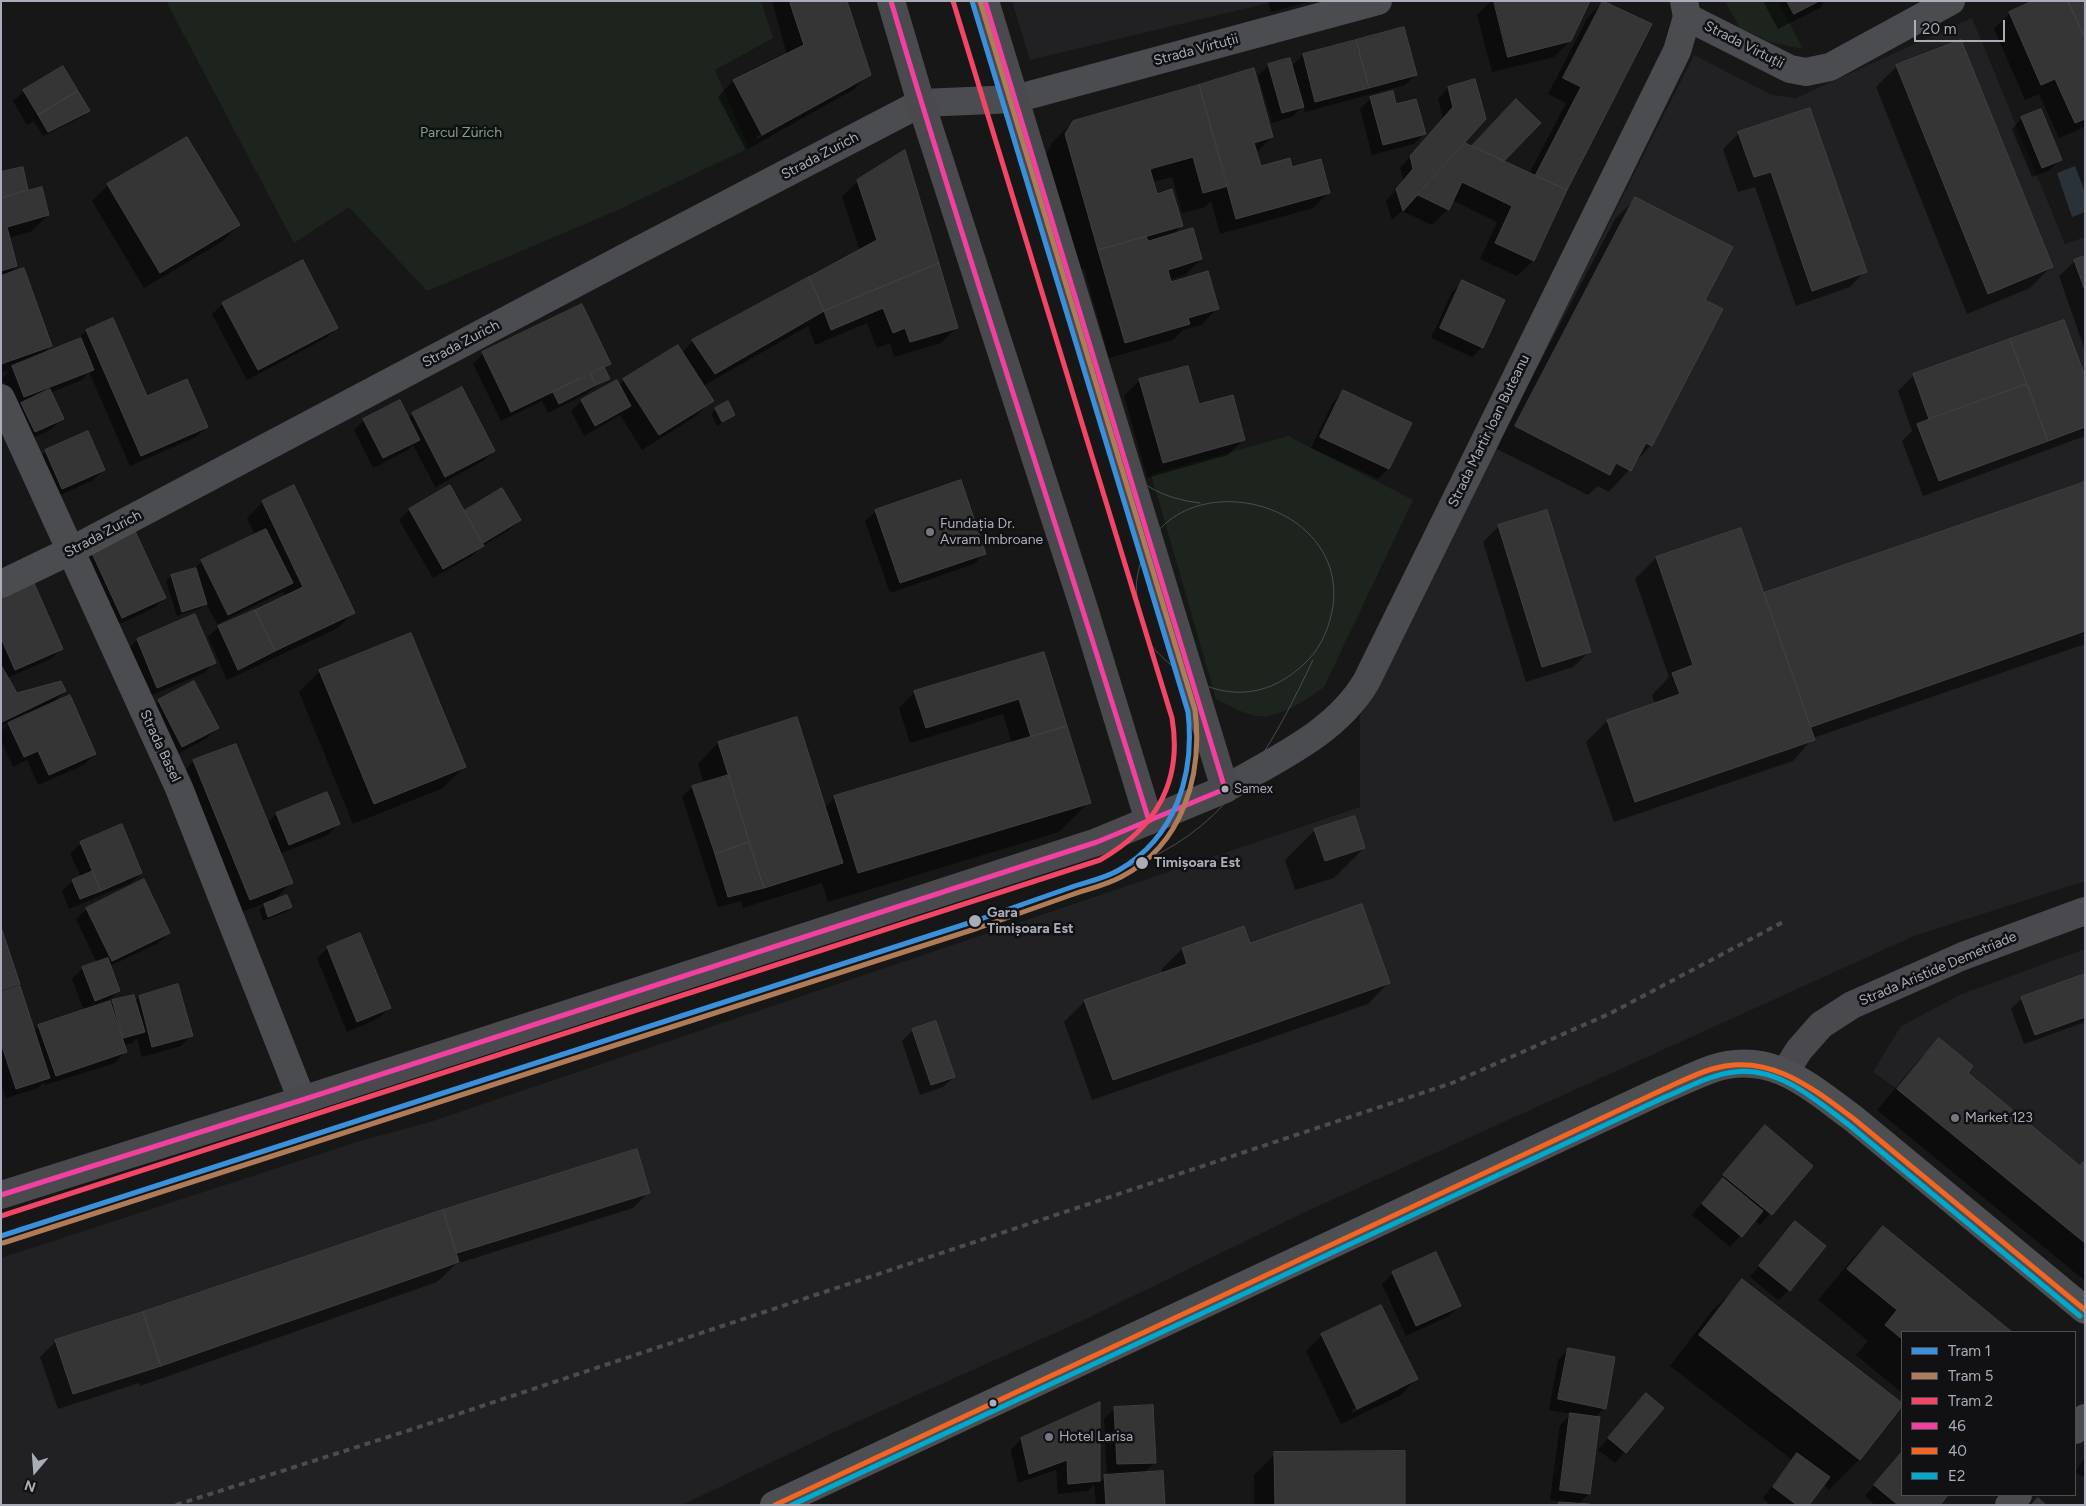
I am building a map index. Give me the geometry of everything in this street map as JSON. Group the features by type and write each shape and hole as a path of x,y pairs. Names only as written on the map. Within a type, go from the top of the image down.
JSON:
{"main road":[{"path":"774,1505 1662,1090 1712,1069 1743,1063 1761,1064 1785,1072 1814,1089 1854,1119 2085,1310"}],"street":[{"path":"892,1 921,104 1149,821"},
{"path":"1,1195 302,1100 1097,842 1225,789 985,1"},
{"name":"Strada Virtuții","path":"921,104 1015,99 1378,1"},
{"name":"Strada Virtuții","path":"1685,9 1790,69 1806,72 1830,67 1951,1"},
{"name":"Strada Martir Ioan Buteanu","path":"1225,789 1325,728 1348,707 1361,689 1677,51 1685,9"},
{"name":"Strada Zurich","path":"1,584 70,551 637,251 921,104"},
{"name":"Strada Basel","path":"1,398 179,788 302,1100"},
{"name":"Strada Aristide Demetriade","path":"1785,1072 1799,1050 1821,1025 1852,1005 1963,956 2085,911"},
{"path":"2076,1429 2085,1418"}],"shaded area":[{"path":"1012,1 1277,1 1030,60"},
{"path":"1972,18 2065,244 2085,237 2085,881 1914,936 1303,1213 1084,1320 839,1430 682,1505 1,1505 1,1258 360,1141 430,1122 1360,807 1360,716 1694,55 1772,95 1796,98"},
{"path":"2075,166 2085,192 2085,212 2072,217 2057,173"},
{"path":"2085,949 2085,1243 1897,1089 1873,1072 1901,1026 1962,994"}],"green space":[{"name":"Parcul Zürich","path":"166,1 761,1 773,38 715,70 749,148 618,210 427,291 349,207 294,243"},
{"path":"1725,1 1778,1 1803,49 1770,42 1740,28"},
{"path":"1288,436 1413,500 1324,687 1309,698 1281,713 1261,716 1252,715 1216,699 1151,474"}],"building":[{"path":"796,1 847,1 871,75 762,135 733,80 804,45 790,3"},
{"path":"1494,1 1590,1 1571,41 1508,57"},
{"path":"1603,1 1652,24 1567,190 1535,176 1581,87 1563,78"},
{"path":"1787,1 1819,1 1794,14"},
{"path":"2033,1 2068,1 2085,38 2085,119 2075,123 2055,79 2041,85 2009,12"},
{"path":"2068,1 2085,1 2085,38"},
{"path":"1404,27 1417,75 1369,88 1356,40"},
{"path":"1356,40 1369,88 1315,102 1303,54"},
{"path":"1961,40 2053,267 1988,294 1896,65"},
{"path":"1290,58 1304,107 1282,113 1268,64"},
{"path":"63,66 78,91 38,115 23,90"},
{"path":"1254,68 1273,137 1254,143 1261,166 1290,158 1292,167 1321,159 1330,193 1236,219 1199,85"},
{"path":"1475,79 1486,119 1403,211 1396,189 1413,169 1410,156 1453,107 1448,87"},
{"path":"1199,85 1228,186 1203,193 1193,157 1150,169 1157,194 1172,189 1183,226 1098,250 1065,134 1073,121"},
{"path":"78,91 90,111 48,132 38,115"},
{"path":"1393,91 1396,104 1416,99 1426,134 1383,145 1370,97"},
{"path":"1516,99 1541,123 1504,161 1472,146"},
{"path":"1810,108 1867,272 1812,291 1771,172 1754,177 1738,132"},
{"path":"2041,109 2062,160 2042,168 2021,117"},
{"path":"187,137 240,225 160,273 107,184"},
{"path":"1465,143 1567,190 1534,261 1495,243 1512,206 1462,182 1449,210 1418,195"},
{"path":"905,150 939,263 824,311 809,277 877,240 857,180"},
{"path":"23,167 28,190 1,198 1,172"},
{"path":"42,187 49,215 7,227 17,266 1,271 1,198"},
{"path":"1635,197 1733,247 1705,300 1723,309 1652,446 1646,443 1631,471 1616,463 1610,475 1515,426"},
{"path":"1193,228 1202,259 1168,270 1171,282 1208,271 1219,309 1188,318 1190,324 1125,343 1098,250 1146,236 1148,241"},
{"path":"2085,256 2085,290 2074,260"},
{"path":"303,260 338,328 258,370 222,303"},
{"path":"939,263 958,328 910,342 905,328 893,333 883,308 831,330 824,311"},
{"path":"24,268 52,346 1,364 1,276"},
{"path":"809,277 824,311 715,374 692,340"},
{"path":"1462,280 1505,300 1483,348 1440,328"},
{"path":"582,304 611,364 511,412 482,352"},
{"path":"113,318 147,396 187,379 208,427 141,456 86,330"},
{"path":"2064,320 2085,376 2085,427 2048,441 2010,339"},
{"path":"81,338 94,370 24,397 12,366"},
{"path":"2010,339 2027,384 1929,419 1913,374"},
{"path":"678,345 714,401 659,435 623,379"},
{"path":"1188,366 1199,404 1233,395 1245,440 1163,463 1139,379"},
{"path":"604,367 610,379 596,385 590,373"},
{"path":"590,373 596,385 559,404 553,392"},
{"path":"617,380 631,406 595,426 581,400"},
{"path":"2027,384 2048,441 1939,481 1917,424"},
{"path":"462,387 495,451 445,477 412,413"},
{"path":"50,389 64,419 35,432 21,403"},
{"path":"1343,390 1412,423 1389,469 1320,437"},
{"path":"400,400 420,440 383,458 363,419"},
{"path":"728,401 735,415 722,422 715,408"},
{"path":"88,431 105,470 62,489 45,450"},
{"name":"Fundația Dr. Avram Imbroane","path":"961,480 986,554 900,583 875,510"},
{"path":"2085,482 2085,631 1811,727 1764,593"},
{"path":"294,485 355,613 275,651 255,610 303,587 262,501"},
{"path":"450,485 484,546 443,569 409,509"},
{"path":"502,488 521,520 483,543 464,511"},
{"path":"1547,510 1591,652 1542,667 1498,525"},
{"path":"1741,528 1815,740 1635,802 1607,720 1680,694 1672,673 1693,665 1656,557"},
{"path":"266,529 293,583 228,615 201,560"},
{"path":"135,531 166,598 122,618 91,551"},
{"path":"196,568 207,604 182,612 171,575"},
{"path":"34,583 63,649 15,670 1,638 1,596"},
{"path":"255,610 275,651 238,670 218,626"},
{"path":"195,614 216,663 157,688 137,639"},
{"path":"411,633 466,767 374,804 319,670"},
{"path":"1044,652 1067,726 1031,737 1019,699 926,728 914,691"},
{"path":"1,665 17,693 61,681 66,691 2,722"},
{"path":"194,681 219,728 182,747 158,700"},
{"path":"70,695 96,754 49,775 38,751 24,757 8,723"},
{"path":"797,717 843,863 764,888 718,742"},
{"path":"1067,726 1091,803 858,873 834,796"},
{"path":"236,744 293,883 250,900 193,760"},
{"path":"729,775 749,842 715,854 692,786"},
{"path":"327,792 340,824 289,845 276,813"},
{"path":"1355,816 1365,848 1325,861 1314,829"},
{"path":"122,824 142,873 101,891 80,842"},
{"path":"749,842 764,888 728,897 715,854"},
{"path":"93,871 101,891 80,899 72,880"},
{"path":"144,879 170,933 112,961 86,908"},
{"path":"287,895 292,907 268,917 264,904"},
{"path":"1362,904 1390,983 1113,1080 1084,1000 1187,964 1182,948 1244,926 1250,943"},
{"path":"1,927 20,984 1,990"},
{"path":"360,933 391,1008 357,1022 327,947"},
{"path":"108,958 120,991 95,1001 82,967"},
{"path":"2085,974 2085,1017 2035,1035 2021,997"},
{"path":"178,984 193,1036 152,1047 139,996"},
{"path":"20,986 50,1078 16,1089 1,1043 1,992"},
{"path":"134,995 145,1032 123,1038 112,1000"},
{"path":"110,1001 127,1052 56,1076 38,1025"},
{"path":"936,1021 955,1077 931,1085 912,1029"},
{"path":"1939,1038 1973,1066 1968,1073 2080,1166 2085,1160 2085,1243 1897,1089"},
{"path":"1765,1125 1813,1166 1772,1215 1723,1175"},
{"path":"637,1149 650,1193 457,1253 443,1210"},
{"path":"1723,1178 1763,1211 1742,1237 1702,1204"},
{"path":"443,1210 459,1262 161,1366 143,1312"},
{"path":"1795,1221 1826,1246 1790,1291 1759,1266"},
{"path":"1883,1226 2011,1331 1901,1331 1901,1338 1885,1325 1897,1310 1847,1269"},
{"path":"1436,1252 1461,1306 1416,1326 1392,1272"},
{"path":"1742,1279 1901,1402 1901,1407 1860,1460 1699,1335"},
{"path":"1381,1305 1418,1379 1357,1409 1321,1334"},
{"path":"143,1312 161,1366 73,1394 55,1340"},
{"path":"1568,1348 1615,1357 1606,1409 1558,1399"},
{"path":"1646,1393 1664,1408 1626,1453 1608,1438"},
{"path":"1100,1402 1100,1481 1068,1484 1067,1460 1029,1474 1021,1438"},
{"path":"1153,1405 1156,1463 1117,1464 1114,1407"},
{"path":"1570,1413 1600,1417 1590,1494 1560,1490"},
{"path":"1405,1451 1405,1505 1275,1505 1274,1452"},
{"path":"1797,1453 1830,1477 1809,1505 1797,1505 1773,1487"},
{"path":"1901,1453 1901,1496 1947,1496 1940,1505 1898,1505 1874,1485"},
{"path":"1163,1471 1165,1505 1106,1505 1104,1475"},
{"path":"2038,1498 2046,1505 2032,1505"},
{"path":"1559,1502 1590,1504 1590,1505 1559,1505"}],"tram line":[{"name":"2","path":"1,1216 1100,860 1136,834 1150,818 1161,801 1169,783 1173,763 1172,718 953,1"},
{"name":"1","path":"1,1236 975,921 1101,878 1119,870 1139,856 1155,840 1168,822 1184,781 1188,758 1188,712 972,1"},
{"name":"5","path":"3,1243 978,928 1115,880 1142,863 1160,847 1174,827 1184,806 1191,783 1196,759 1195,710 980,1"},
{"path":"1108,446 1127,469 1147,486 1171,497 1200,503"},
{"path":"1139,613 1136,592 1137,579 1151,540 1177,515 1211,503 1247,503 1282,515 1311,536 1330,567 1333,606 1330,620 1321,642 1308,660 1288,677 1266,688 1245,692 1223,691 1202,684 1182,673 1163,658 1146,639"},
{"path":"1106,875 1162,852 1189,835 1213,815 1234,793 1270,743 1313,660"}],"railway":[{"path":"176,1505 416,1428 1452,1083 1611,1013 1783,922"}],"transit line":[{"name":"46","path":"891,1 954,207 1149,821"},
{"name":"46","path":"1,1195 302,1100 1097,842 1225,789 985,1"},
{"name":"40","path":"775,1505 1662,1090 1706,1071 1732,1065 1752,1065 1770,1069 1788,1076 1822,1095 1854,1119 2085,1310"},
{"name":"E2","path":"792,1505 1665,1097 1707,1079 1734,1072 1766,1074 1796,1087 1823,1105 2080,1316"}],"place":[{"name":"Fundația Dr. Avram Imbroane","path":"930,532"},
{"name":"Samex","path":"1225,789"},
{"name":"Timișoara Est","path":"1142,863"},
{"name":"Gara Timișoara Est","path":"975,921"},
{"name":"Market 123","path":"1955,1118"},
{"name":"Hotel Larisa","path":"1049,1437"}]}
